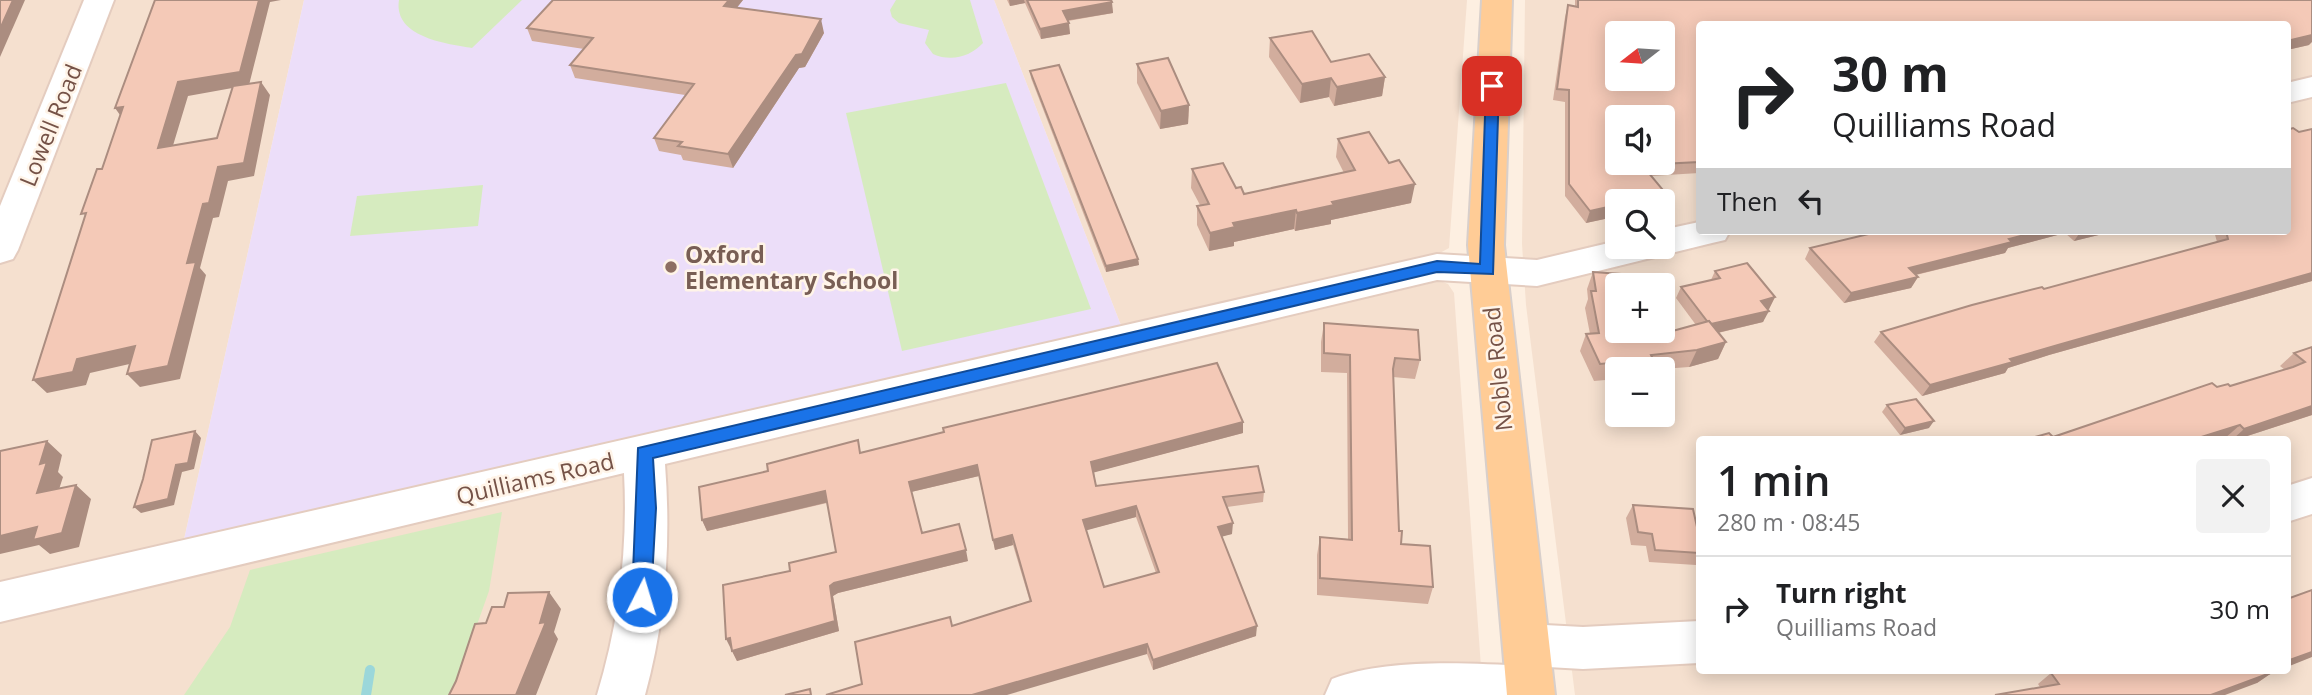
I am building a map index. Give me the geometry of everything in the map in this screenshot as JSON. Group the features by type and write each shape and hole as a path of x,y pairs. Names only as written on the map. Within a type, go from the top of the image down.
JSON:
{"main road":[{"name":"Noble Road","path":"1497,0 1488,270 1529,676"}],"street":[{"name":"Lowell Road","path":"0,250 99,0"},
{"path":"2291,92 2312,87"},
{"path":"1675,240 1696,235"},
{"name":"Quilliams Road","path":"0,602 1437,267 1537,273 1605,257"},
{"path":"621,695 635,638 644,583 647,508 644,453"},
{"path":"2291,503 2312,496"},
{"path":"1349,695 1529,676 1597,648 1696,642"}],"shaded area":[{"path":"0,0 304,0 183,544 0,587"},
{"name":"Oxford Elementary School","path":"304,0 994,0 1122,328 183,544"},
{"path":"994,0 1467,0 1449,248 1438,254 1122,328"},
{"path":"1525,0 2312,0 2312,695 1575,695 1526,305 1522,244"},
{"path":"1440,281 1448,284 1454,293 1483,695 0,695 0,619"}],"green space":[{"path":"399,0 522,0 472,48 436,41 413,30 404,23 399,13"},
{"path":"896,0 970,0 983,43 960,57 947,58 933,54 925,43 929,30 899,23 892,17 890,10"},
{"path":"1006,83 1091,309 902,351 846,113"},
{"path":"483,185 478,226 350,236 357,196"},
{"path":"502,512 489,591 452,695 184,695 230,627 250,570"}],"building":[{"path":"0,0 13,0 0,29"},
{"path":"155,0 259,0 240,72 178,82 158,148 217,138 233,86 261,82 244,163 218,167 209,203 203,204 187,263 196,262 168,366 127,374 135,346 77,359 73,372 33,380 86,213 81,214 97,169 102,169 123,107 115,108"},
{"path":"553,0 729,0 724,6 821,19 802,54 796,55 728,154 678,146 682,142 654,138 694,84 570,65 593,38 527,28"},
{"path":"1027,0 1112,2 1063,11 1069,23 1040,29"},
{"path":"1578,0 2312,0 2312,35 2291,40 2291,21 1696,21 1696,162 1675,163 1675,105 1605,105 1605,175 1650,175 1662,189 1605,189 1605,208 1590,211 1569,184 1569,90 1557,89 1568,5 1578,7"},
{"path":"1312,31 1331,62 1369,54 1385,77 1337,87 1331,78 1302,84 1270,38"},
{"path":"1168,58 1189,105 1161,111 1137,64"},
{"path":"1059,65 1138,259 1106,266 1030,71"},
{"path":"2291,129 2299,132 2312,129 2312,273 2010,359 2013,362 1930,385 1881,332 1972,305 2042,287 2044,289 2228,239 2227,235 2291,235"},
{"path":"1369,132 1389,163 1399,160 1415,184 1332,202 1334,205 1297,213 1296,210 1233,223 1235,227 1210,233 1197,206 1209,204 1192,169 1223,163 1236,188 1241,187 1244,194 1355,170 1338,139"},
{"path":"1864,235 2024,235 2009,239 2012,242 1909,268 1918,277 1851,293 1810,248"},
{"path":"1747,263 1775,297 1761,301 1769,311 1711,324 1681,287 1720,278 1715,271"},
{"path":"1593,272 1607,273 1605,343 1675,343 1675,330 1709,321 1726,342 1697,350 1651,355 1652,357 1605,357 1605,364 1600,364 1586,334 1599,333 1591,291 1596,291"},
{"path":"1324,323 1418,330 1420,360 1395,358 1393,369 1399,531 1402,531 1401,544 1430,546 1433,587 1320,578 1320,537 1352,540 1350,355 1324,353"},
{"path":"2312,347 2312,406 2244,429 2240,425 2205,436 2056,436 2212,383 2217,387 2228,384 2230,386 2305,362 2294,353"},
{"path":"1217,363 1243,422 1091,462 1096,486 1258,466 1264,492 1223,497 1233,523 1218,527 1257,626 1153,660 1147,644 972,695 826,695 862,684 855,642 950,617 952,626 1031,601 1012,535 993,540 977,465 909,482 922,533 959,524 966,550 834,583 830,586 835,621 732,651 730,638 726,639 723,585 790,571 789,563 836,552 825,491 702,520 699,487 768,471 767,464 858,440 860,453 944,432 943,428","holes":["1136,506 1159,572 1104,587 1083,520"]},
{"path":"1916,399 1934,421 1905,428 1887,405"},
{"path":"195,431 188,463 176,465 168,499 134,507 152,440"},
{"path":"47,441 40,464 47,462 37,493 76,485 62,533 33,540 37,527 0,536 0,451"},
{"path":"1633,505 1693,509 1696,553 1655,550 1652,534 1638,532"},
{"path":"2312,590 2312,652 2291,660 2291,598"},
{"path":"549,592 540,623 546,622 516,695 449,695 475,624 486,623 492,607 504,607 508,593"},
{"path":"2052,674 2268,674 2211,695 1995,695 2059,684"},
{"path":"810,689 811,695 785,695"}],"waterway":[{"path":"366,695 370,670"}],"place":[{"name":"Oxford Elementary School","path":"671,267"}],"route":[{"path":"642,597 647,508 644,453 1437,267 1488,270 1486,245 1492,86"}]}
